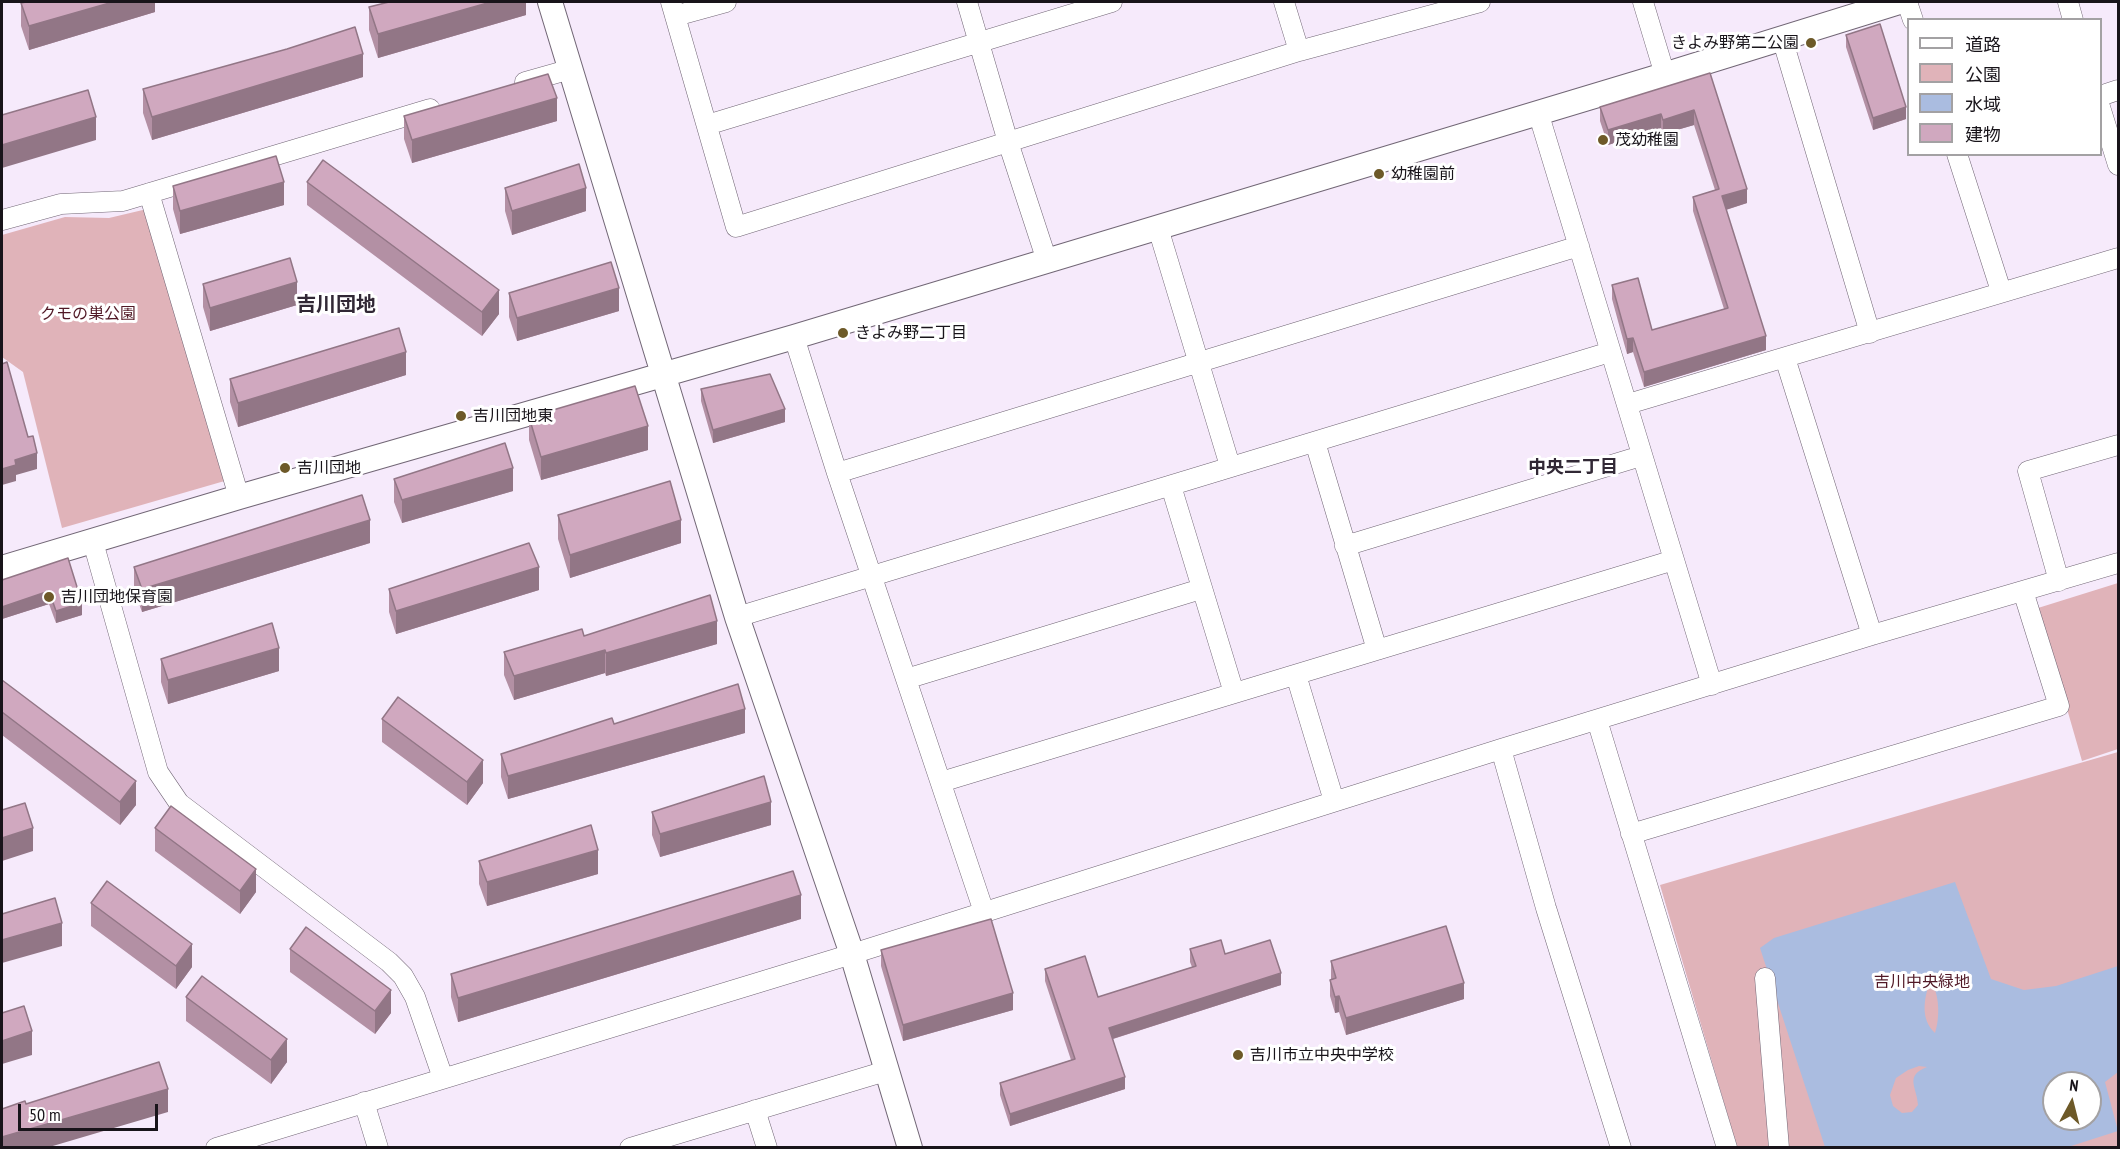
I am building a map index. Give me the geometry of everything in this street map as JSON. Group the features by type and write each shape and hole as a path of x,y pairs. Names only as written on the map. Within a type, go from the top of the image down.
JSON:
{"street":[{"path":"550,2 737,616 852,954 910,1148"},
{"path":"726,2 673,9 736,227 1299,51 1480,2"},
{"path":"967,2 1008,142 1047,261"},
{"path":"707,125 1112,2"},
{"path":"1284,2 1299,51"},
{"path":"1643,2 1665,75"},
{"path":"2,568 794,337 1665,75 1899,2"},
{"path":"1907,2 1912,18"},
{"path":"2068,2 2072,18"},
{"path":"1782,38 1870,333"},
{"path":"504,88 571,69"},
{"path":"2102,95 2118,90"},
{"path":"2,220 61,204 123,201 449,104"},
{"path":"1538,112 1712,685"},
{"path":"2102,113 2118,165"},
{"path":"1958,156 2001,291"},
{"path":"149,193 239,498"},
{"path":"1158,228 1230,466"},
{"path":"837,472 1579,246"},
{"path":"1628,404 2118,258"},
{"path":"794,337 984,912"},
{"path":"737,616 1610,352"},
{"path":"1785,358 1872,635"},
{"path":"1315,442 1377,650"},
{"path":"2059,581 2028,471 2118,445"},
{"path":"1345,546 1641,456"},
{"path":"1171,486 1234,693"},
{"path":"93,542 158,772 166,786 179,803 380,955 403,976 415,997 443,1078"},
{"path":"941,782 1674,560"},
{"path":"216,1148 248,1143 364,1102 852,954 1501,749 1872,635 2118,563"},
{"path":"906,679 1201,589"},
{"path":"1631,834 2059,706 2023,591"},
{"path":"1296,675 1334,801"},
{"path":"1597,720 1727,1148"},
{"path":"1501,749 1549,918 1621,1148"},
{"path":"1766,978 1779,1148"},
{"path":"630,1148 886,1071"},
{"path":"364,1102 378,1148"},
{"path":"755,1110 767,1148"}],"green space":[{"name":"クモの巣公園","path":"147,209 228,480 62,528 23,372 2,357 2,235 65,217 109,218"},
{"path":"2118,583 2118,749 2082,761 2038,608"},
{"name":"吉川中央緑地","path":"2118,752 2118,1147 1737,1147 1660,885"}],"water":[{"path":"1955,882 1991,979 2024,990 2056,986 2118,966 2118,1072 2105,1082 2118,1131 2068,1147 1825,1147 1760,948 1774,938","holes":["1930,981 1938,1006 1935,1033 1925,1015 1926,995","1919,1066 1927,1067 1920,1070 1914,1078 1918,1105 1912,1112 1902,1113 1893,1106 1890,1095 1896,1078"]}],"building":[{"path":"113,2 29,26 21,3"},
{"path":"389,2 491,2 378,34 369,7"},
{"path":"1880,24 1906,107 1873,118 1846,35"},
{"path":"355,27 363,54 152,117 143,89 287,49"},
{"path":"1710,73 1747,189 1722,196 1766,336 1644,372 1633,338 1627,339 1612,285 1638,278 1652,330 1728,308 1693,197 1719,189 1694,110 1663,120 1661,114 1608,130 1600,107"},
{"path":"548,74 557,98 412,140 404,116"},
{"path":"88,90 96,117 2,145 2,115"},
{"path":"276,156 284,182 180,211 173,186"},
{"path":"323,160 499,290 482,312 307,182"},
{"path":"579,164 586,188 512,211 505,188"},
{"path":"290,258 297,282 210,308 203,284"},
{"path":"611,262 619,288 517,318 509,293"},
{"path":"399,328 406,352 238,403 230,379"},
{"path":"7,362 28,437 33,436 37,453 15,460 16,465 2,469 2,364"},
{"path":"770,374 785,409 713,430 701,389"},
{"path":"635,386 648,426 541,457 529,417"},
{"path":"505,443 513,468 402,500 394,479"},
{"path":"670,481 681,520 570,555 558,515"},
{"path":"362,495 370,520 142,589 134,567"},
{"path":"529,543 539,567 396,611 389,589"},
{"path":"68,558 82,603 56,611 49,591 2,607 2,580"},
{"path":"710,595 717,621 606,653 605,650 514,676 504,652 582,629 584,636"},
{"path":"272,623 279,648 168,680 161,659"},
{"path":"2,680 136,781 120,802 2,712"},
{"path":"738,684 745,709 508,776 501,754 612,718 614,724"},
{"path":"398,697 483,760 467,782 382,719"},
{"path":"764,776 771,802 660,834 652,812"},
{"path":"25,803 33,828 2,838 2,810"},
{"path":"171,806 256,869 240,891 155,828"},
{"path":"591,825 598,850 487,882 479,861"},
{"path":"793,871 801,895 458,998 451,974"},
{"path":"107,881 192,944 176,966 91,903"},
{"path":"55,898 62,923 2,940 2,914"},
{"path":"991,919 1013,993 903,1025 881,950"},
{"path":"1446,926 1464,983 1346,1018 1339,996 1335,997 1330,980 1336,978 1331,961"},
{"path":"306,927 391,990 375,1011 290,949"},
{"path":"1221,940 1225,954 1270,940 1281,973 1109,1028 1125,1077 1010,1114 1000,1083 1075,1059 1045,969 1085,956 1098,997 1196,966 1190,949"},
{"path":"202,976 287,1039 271,1060 186,997"},
{"path":"24,1006 32,1031 2,1041 2,1013"},
{"path":"159,1062 168,1089 2,1137 2,1109 25,1101 26,1104"}],"place":[{"name":"きよみ野第二公園","path":"1811,43"},
{"name":"茂幼稚園","path":"1603,140"},
{"name":"幼稚園前","path":"1379,174"},
{"name":"きよみ野二丁目","path":"843,333"},
{"name":"吉川団地東","path":"461,416"},
{"name":"吉川団地","path":"285,468"},
{"name":"吉川団地保育園","path":"49,597"},
{"name":"吉川市立中央中学校","path":"1238,1055"}],"district":[{"name":"吉川団地","path":"336,305"},
{"name":"中央二丁目","path":"1573,468"}]}
